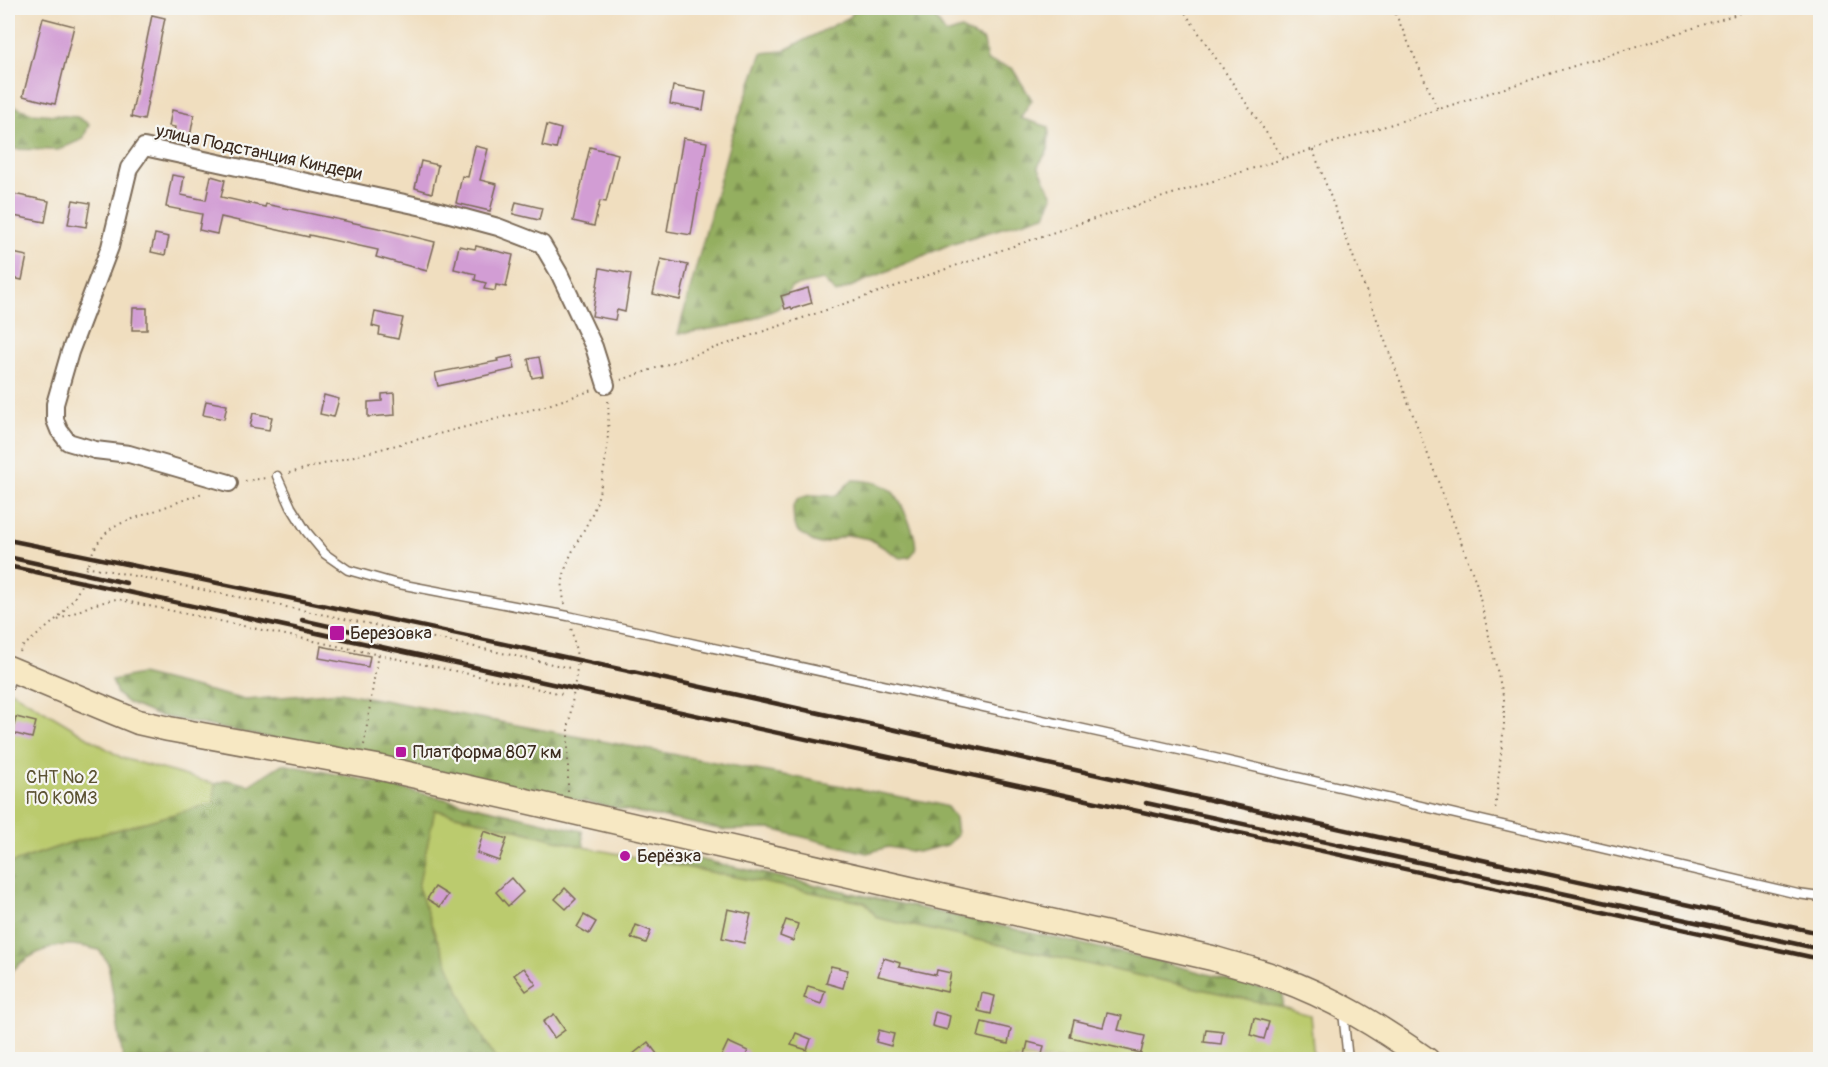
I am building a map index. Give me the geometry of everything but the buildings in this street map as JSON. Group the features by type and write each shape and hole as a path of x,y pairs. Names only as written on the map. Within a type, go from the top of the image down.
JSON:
{"street":[{"name":"улица Подстанция Киндери","path":"229,483 129,454 95,450 68,442 55,420 55,404 64,373 110,247 129,168 144,147 428,208 498,227 542,244 560,273 594,347 606,385"},
{"path":"9,674 138,722 362,764 1212,958 1278,978 1342,1005 1427,1059"}],"lane":[{"path":"278,476 291,507 306,531 325,554 348,570 394,583 568,616 1202,755 1786,891 1821,897"},
{"path":"1342,1005 1348,1059"}],"path":[{"path":"1182,8 1284,159"},
{"path":"1393,8 1438,110"},
{"path":"56,621 75,596 95,545 114,526 229,483 278,476 531,410 1064,229 1756,8"},
{"path":"1313,150 1476,582 1504,699 1504,725 1494,823"},
{"path":"568,810 568,731 578,661 561,592 565,566 598,498 609,414 606,385"},
{"path":"86,566 570,668"},
{"path":"9,674 22,647 56,621 92,605 116,598 564,694"},
{"path":"362,764 378,653"}],"green space":[{"path":"856,8 928,8 946,34 961,29 984,41 987,61 1012,68 1032,100 1020,118 1049,127 1048,150 1038,166 1053,196 1045,215 953,243 836,293 823,280 791,287 779,308 742,324 678,334 732,135 762,53 783,51 850,17"},
{"path":"8,104 32,113 77,117 89,124 83,139 58,150 8,149"},
{"path":"852,480 876,483 885,487 898,499 914,536 915,550 910,556 900,558 870,539 848,535 820,544 798,531 794,525 793,507 798,499 810,495 836,496"},
{"path":"140,674 246,700 340,692 933,803 947,807 955,818 957,835 947,845 917,852 888,847 867,853 771,829 725,830 156,715 128,703 117,694 112,680"},
{"name":"СНТ № 2 ПО КОМЗ","path":"8,691 122,758 215,784 214,803 69,843 8,864"},
{"path":"282,764 351,777 582,831 584,847 436,810 472,1019 496,1059 123,1059 108,963 99,950 74,945 53,947 28,958 13,969 8,976 8,864 69,843 213,803 215,784 227,780 249,785"},
{"path":"435,810 584,847 866,903 877,918 1282,1007 1310,1015 1314,1059 496,1059 472,1019 435,934 418,887"},
{"path":"662,851 1154,960 1283,994 1282,1007 877,918 866,903 655,861"}],"railway":[{"path":"8,540 688,684 1820,933"},
{"path":"8,557 126,583"},
{"path":"8,566 1820,959"},
{"path":"302,620 360,633"},
{"path":"1146,803 1820,949"}],"place":[{"name":"Березовка","path":"337,633"},
{"name":"Платформа 807 км","path":"401,752"},
{"name":"Берёзка","path":"625,856"}]}
